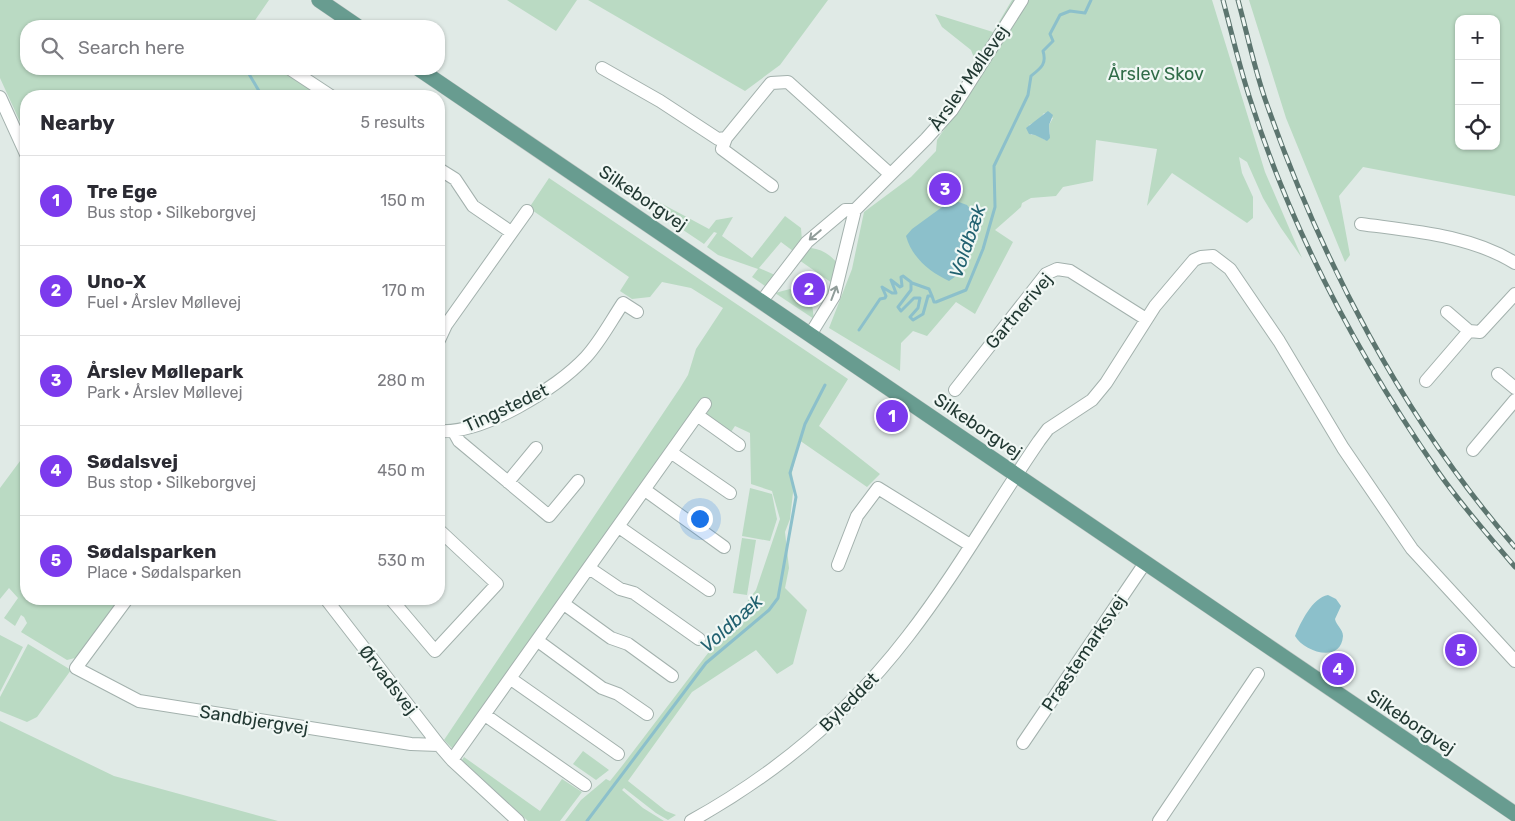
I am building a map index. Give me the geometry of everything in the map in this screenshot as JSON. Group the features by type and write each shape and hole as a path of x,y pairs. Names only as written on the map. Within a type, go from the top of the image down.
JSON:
{"main road":[{"path":"319,0 348,20"},
{"name":"Silkeborgvej","path":"428,75 1515,814"}],"street":[{"name":"Årslev Møllevej","path":"762,302 807,242 845,210 855,210 926,139 952,110 1022,0"},
{"path":"602,68 660,100 718,139 726,138"},
{"path":"299,75 322,90"},
{"path":"772,186 722,149 726,138 771,83 788,82 890,174"},
{"path":"0,97 20,141"},
{"path":"445,173 455,180 474,206 511,232"},
{"path":"445,327 527,210"},
{"path":"810,335 834,296 855,210"},
{"path":"1361,224 1439,235 1482,248 1515,263"},
{"name":"Byleddet","path":"691,821 776,769 849,704 908,636 1048,429 1092,400 1106,383 1146,319 1194,260 1207,256 1220,260 1230,269 1279,341 1343,448 1412,549 1515,661"},
{"name":"Gartnerivej","path":"955,390 1036,286 1051,270 1064,269 1070,271 1146,319"},
{"path":"1447,312 1469,331 1480,332 1515,294"},
{"name":"Tingstedet","path":"445,431 454,432 492,419 562,381 588,356 623,303 637,312"},
{"path":"1426,381 1469,331"},
{"path":"1498,374 1515,388"},
{"path":"1473,450 1515,400"},
{"path":"452,760 646,490 705,404"},
{"path":"698,415 739,445"},
{"name":"Tingstedet","path":"454,432 459,442 549,516 578,481"},
{"path":"508,482 536,448"},
{"path":"672,453 730,493"},
{"path":"838,565 857,516 878,488 970,545"},
{"path":"646,490 724,547"},
{"path":"619,526 709,590"},
{"path":"396,605 435,651 497,584 445,536"},
{"name":"Præstemarksvej","path":"1023,742 1145,563"},
{"path":"589,568 620,589 634,594 699,640"},
{"path":"564,604 611,638 628,644 672,676"},
{"name":"Sandbjergvej","path":"122,605 76,668 139,701 411,744 439,745"},
{"name":"Ørvadsvej","path":"331,605 452,760 518,821"},
{"path":"538,640 602,688 618,694 647,714"},
{"path":"1159,821 1258,674"},
{"path":"511,678 618,754"},
{"path":"485,715 585,785"}],"green space":[{"path":"0,0 269,0 255,20 20,20 20,75 288,75 311,90 20,90 20,122 0,78"},
{"path":"507,0 577,0 556,31"},
{"path":"588,0 828,0 780,65 745,91"},
{"name":"Årslev Skov","path":"1012,0 1212,0 1265,172 1302,258 1263,198 1247,162 1239,157 1242,173 1253,197 1253,218 1247,223 1172,173 1147,206 1157,149 1096,140 1093,181 1063,187 1056,196 1031,198 1022,203 1021,207 995,230 1013,242 975,314 956,302 927,336 913,331 901,343 900,371 829,328 852,269 864,212 911,177 936,151 937,140 968,94 978,68 971,50 942,27 935,14 993,32","holes":["1044,113 1053,118 1049,125 1050,134 1045,140 1035,134 1031,135 1029,125 1039,120"]},
{"path":"1249,0 1515,0 1515,196 1363,167 1339,196 1350,255 1345,262 1286,118"},
{"path":"549,178 848,379 819,426 880,474 867,487 799,440 792,472 793,493 790,519 785,532 789,568 785,588 807,610 793,664 777,674 756,650 692,692 628,781 666,811 676,815 668,820 624,788 622,790 643,808 664,821 565,821 581,800 606,779 610,781 756,590 780,519 772,491 751,484 750,433 735,426 731,432 706,415 711,406 453,749 444,740 680,388 688,375 696,349 723,308 691,288 662,282 650,297 632,299 620,291 629,277 529,208"},
{"path":"614,178 709,229 716,220 733,217 722,236 752,258 785,216 801,228 802,241 793,251 781,242 759,268 775,275 765,286 752,277 758,269 718,255 707,247 717,233 714,232 704,244 607,179"},
{"path":"811,248 826,253 837,263 832,283 799,260"},
{"path":"790,289 812,304 814,319 775,293"},
{"path":"20,461 20,605 117,605 79,657 67,660 21,632 27,623 21,615 15,626 4,618 18,598 9,588 0,599 0,488"},
{"path":"750,488 772,494 777,519 770,541 742,536"},
{"path":"742,538 756,540 747,595 733,593"},
{"path":"0,635 23,647 0,692"},
{"path":"28,644 71,670 37,717 27,722 0,711 0,697"},
{"path":"0,721 114,776 278,821 0,821"},
{"path":"583,751 609,770 596,780 573,764"},
{"path":"464,757 540,811 562,779 582,792 560,821 528,821 462,760"}],"water":[{"path":"1048,111 1053,115 1049,125 1050,138 1047,141 1029,134 1026,128"},
{"path":"956,201 967,205 975,215 972,237 959,274 949,281 935,273 917,258 906,236 912,229 949,202"},
{"path":"1328,595 1336,599 1341,606 1335,619 1343,636 1341,645 1329,653 1306,647 1295,636 1312,606 1322,597"}],"waterway":[{"name":"Voldbæk","path":"859,330 880,299 885,298 882,287 892,293 896,293 891,280 900,287 902,286 901,277 903,276 911,282 911,290 898,307 901,311 914,298 920,298 918,308 910,317 913,320 923,314 928,296 932,296 934,302 936,302 966,290 983,249 995,207 994,166 1028,95 1031,76 1044,63 1043,51 1053,41 1050,34 1060,15 1070,11 1085,13 1091,0"},
{"path":"250,75 258,90"},
{"path":"912,283 929,289 932,296"},
{"name":"Voldbæk","path":"587,821 706,663 769,610 778,598 796,497 790,473 805,424 825,385"}],"railway":[{"path":"1223,0 1243,77 1268,151 1287,200 1331,294 1382,386 1410,430 1466,509 1515,567"},
{"path":"1238,0 1265,99 1287,159 1339,277 1401,391 1474,497 1515,547"}],"place":[{"name":"Årslev Møllepark","path":"945,189"},
{"name":"Uno-X","path":"809,289"},
{"name":"Tre Ege","path":"892,416"},
{"name":"Sødalsparken","path":"1461,650"},
{"name":"Sødalsvej","path":"1338,669"}]}
